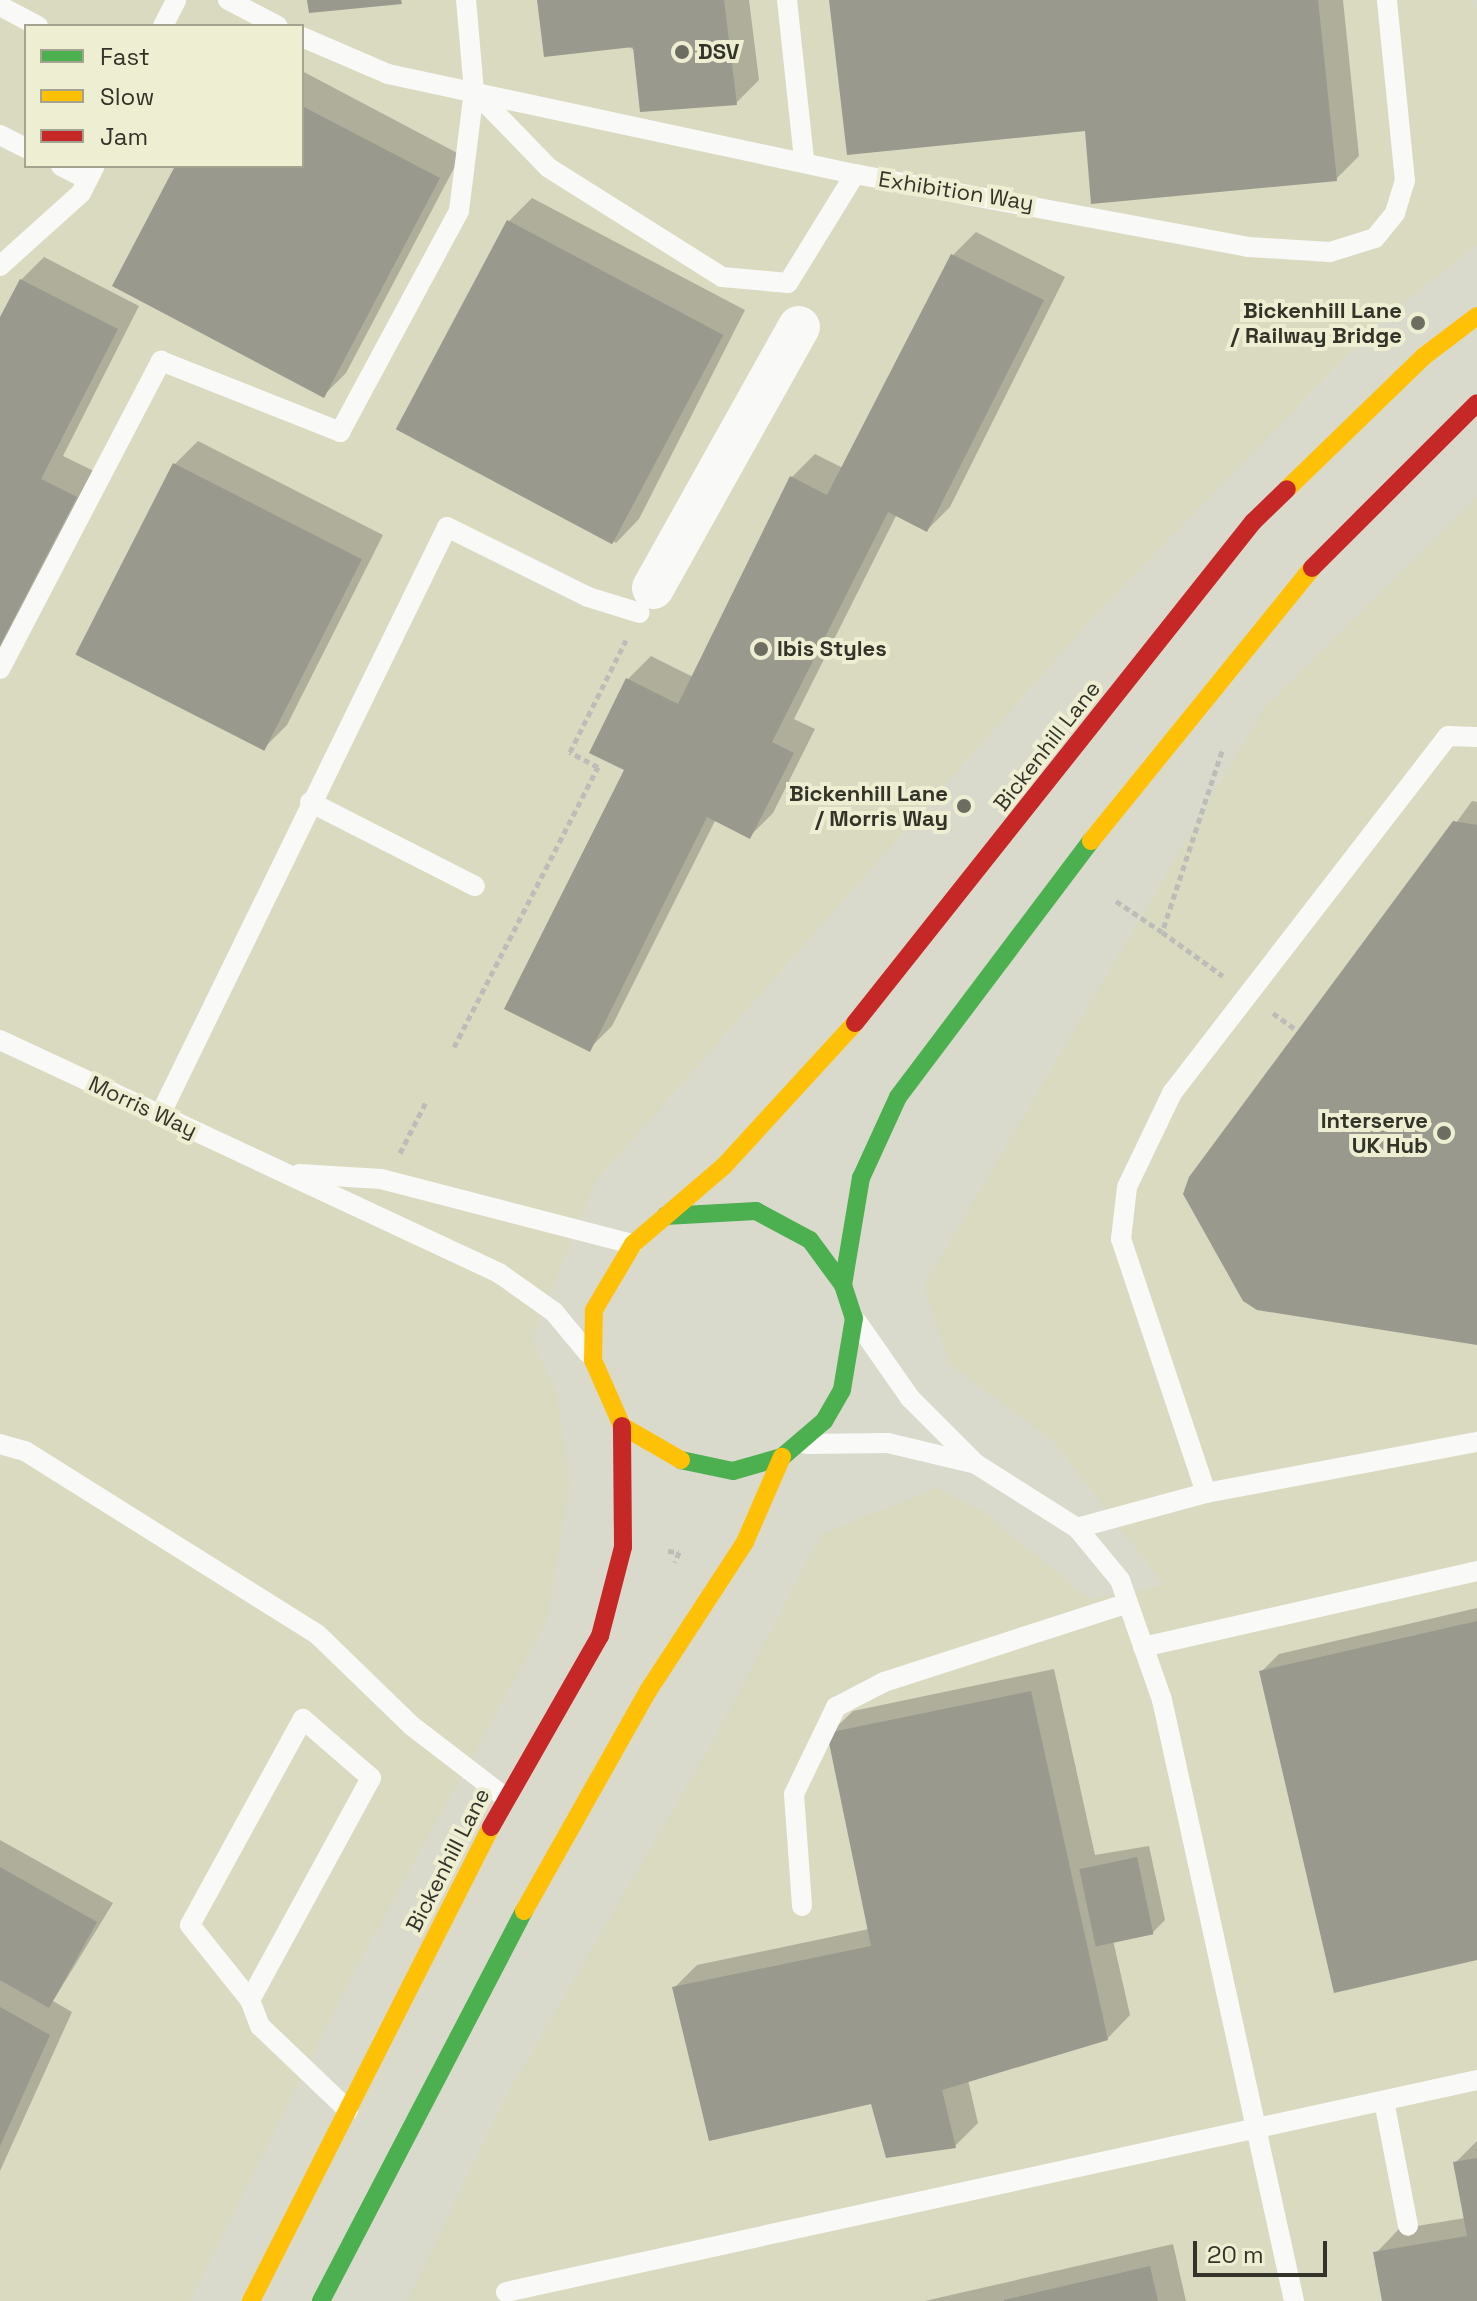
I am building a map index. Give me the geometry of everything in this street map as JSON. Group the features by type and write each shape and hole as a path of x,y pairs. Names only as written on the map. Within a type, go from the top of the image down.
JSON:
{"main road":[{"name":"Bickenhill Lane","path":"665,1216 724,1166 887,988 1253,522 1423,357 1477,316"},
{"path":"843,1285 861,1178 898,1097 957,1010 1288,593 1477,403"},
{"path":"756,1211 810,1240 843,1285 854,1318 842,1390 801,1444 782,1457 733,1471 695,1468 622,1426 593,1360 594,1310 633,1244 665,1216 756,1211"},
{"name":"Bickenhill Lane","path":"251,2301 506,1798 600,1636 619,1578 622,1426"},
{"path":"321,2301 449,2043 648,1691 745,1542 782,1457"}],"street":[{"path":"646,601 799,327"}],"lane":[{"path":"164,24 176,0"},
{"path":"228,0 274,24"},
{"path":"0,669 161,361 340,432 459,211 474,91 466,0"},
{"path":"787,0 804,158"},
{"name":"Exhibition Way","path":"304,38 388,74 804,158 855,174 1249,247 1330,252 1375,238 1395,213 1405,181 1387,0"},
{"path":"0,6 34,24"},
{"path":"474,91 549,168 722,277 788,283 855,174"},
{"path":"0,135 24,147"},
{"path":"70,168 91,173"},
{"path":"0,266 91,173"},
{"path":"160,1115 310,802 447,527 588,597 646,601"},
{"path":"1206,1493 1121,1239 1127,1187 1172,1093 1448,736 1477,737"},
{"path":"310,802 475,886"},
{"name":"Morris Way","path":"0,1040 499,1273 554,1312 593,1360"},
{"path":"287,1174 381,1179 633,1244"},
{"path":"854,1318 910,1398 976,1464 1077,1528 1120,1580 1162,1700 1294,2301"},
{"path":"1077,1528 1206,1493 1477,1442"},
{"path":"801,1444 888,1443 976,1464"},
{"path":"0,1444 25,1451 317,1634 423,1735 506,1798"},
{"path":"1143,1647 1477,1571"},
{"path":"802,1906 794,1794 836,1707 884,1682 1128,1603"},
{"path":"250,2000 371,1778 303,1719 190,1925 250,2000 260,2026 348,2110"},
{"path":"506,2292 1477,2080"},
{"path":"1384,2101 1408,2226"}],"path":[{"path":"454,1047 598,767 570,752 646,601"},
{"path":"1162,932 1225,742"},
{"path":"1116,901 1296,1030"},
{"path":"396,1161 427,1100"}],"shaded area":[{"path":"0,0 1471,0 1477,9 1477,245 1380,322 1096,614 596,1181 532,1338 557,1394 570,1483 547,1621 353,1974 190,2301 0,2301"},
{"path":"1477,497 1477,2301 407,2301 503,2101 714,1739 821,1534 937,1488 980,1509 1089,1599 1164,1585 1054,1442 948,1363 924,1285 1264,708"}],"building":[{"path":"307,0 401,0 402,4 309,13"},
{"name":"DSV","path":"537,0 724,0 737,105 640,112 633,47 544,57"},
{"path":"829,0 1318,0 1337,181 1091,204 1085,131 847,155"},
{"path":"304,107 440,178 324,398 112,286 174,168 304,168"},
{"path":"507,220 723,335 612,544 396,429"},
{"name":"Ibis Styles","path":"951,254 1044,300 927,532 888,512 772,742 794,753 750,839 707,817 590,1052 504,1009 624,770 589,753 626,678 678,704 790,476 827,495"},
{"path":"20,279 118,329 41,479 77,497 0,645 0,317"},
{"path":"173,463 362,559 264,751 75,655"},
{"path":"1453,821 1477,825 1477,1345 1257,1310 1243,1301 1183,1194 1189,1177"},
{"path":"1477,1621 1477,1960 1334,1993 1259,1671"},
{"path":"1031,1691 1108,2040 942,2090 956,2148 886,2158 871,2104 709,2141 672,1987 871,1946 827,1733"},
{"path":"1137,1857 1153,1934 1096,1947 1079,1869"},
{"path":"0,1867 97,1922 49,2008 0,1980"},
{"path":"0,2007 50,2035 0,2146"},
{"path":"1477,2158 1477,2301 1382,2301 1373,2252 1467,2236 1453,2162"},
{"path":"1150,2266 1158,2301 1004,2301 1004,2300"}],"traffic: fast":[{"path":"843,1285 861,1178 898,1097 1091,841"},
{"path":"665,1216 756,1211 810,1240 843,1285 854,1318 842,1390 824,1421 782,1457 733,1471 681,1460"},
{"path":"321,2301 524,1911"}],"traffic: slow":[{"path":"1287,489 1423,357 1477,316"},
{"path":"1091,841 1312,568"},
{"path":"681,1460 622,1426 593,1360 594,1310 633,1244 724,1166 855,1023"},
{"path":"524,1911 648,1691 745,1542 782,1457"},
{"path":"251,2301 491,1827"}],"traffic: jam":[{"path":"1312,568 1477,403"},
{"path":"855,1023 1253,522 1287,489"},
{"path":"491,1827 600,1636 623,1547 622,1426"}],"place":[{"name":"DSV","path":"682,52"},
{"name":"Bickenhill Lane / Railway Bridge","path":"1418,323"},
{"name":"Ibis Styles","path":"761,649"},
{"name":"Bickenhill Lane / Morris Way","path":"964,806"},
{"name":"Interserve UK Hub","path":"1444,1133"}]}
